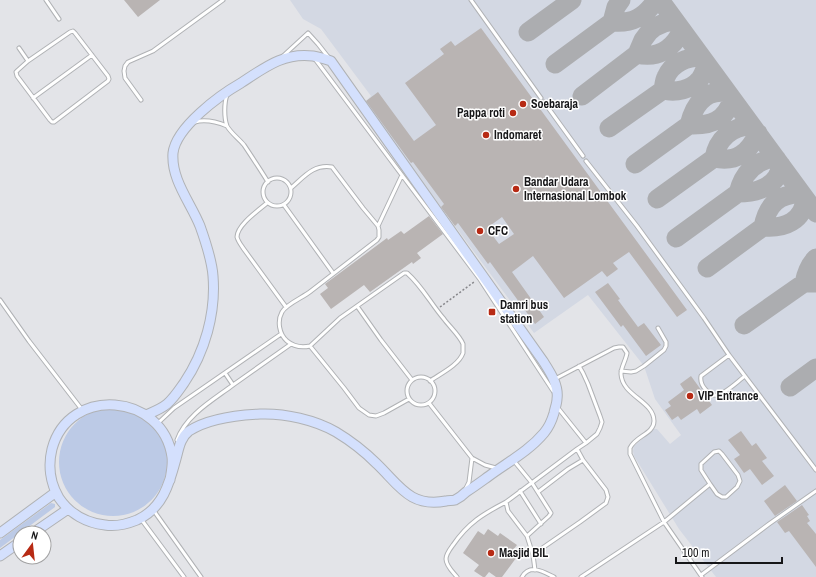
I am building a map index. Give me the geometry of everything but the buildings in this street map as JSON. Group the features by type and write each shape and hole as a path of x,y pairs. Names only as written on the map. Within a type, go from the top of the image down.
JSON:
{"street":[{"path":"146,415 167,404 178,392 192,372 202,350 214,301 213,275 208,251 200,225 184,196 177,176 173,152 176,142 182,131 211,103 229,90 279,60 292,57 313,56 331,61 543,360 554,379 557,401 553,417 546,431 533,445 463,494 457,500 426,502 413,498 362,451 336,432 293,417 263,414 231,416 204,423 187,432 180,443 170,480 164,496 153,510 140,519 126,524 110,526 95,524 81,518 68,509 56,492 52,481 50,470 52,447 63,426 83,411 95,406 108,404 121,405 146,415 164,434 173,453 170,480"},
{"path":"0,533 56,492"},
{"path":"45,525 68,509"},
{"path":"0,556 12,548"}],"lane":[{"path":"46,0 59,19"},
{"path":"141,100 125,78 124,71 128,62 153,50 223,0"},
{"path":"471,0 541,98"},
{"path":"73,31 92,55 108,76 108,81 52,122 17,76 16,72 28,61 73,31"},
{"path":"279,60 308,33 331,61"},
{"path":"19,48 28,61"},
{"path":"33,98 92,55"},
{"path":"313,56 479,278 557,401 586,443"},
{"path":"227,126 225,100 229,90"},
{"path":"544,102 583,156"},
{"path":"191,122 206,120 227,126 243,144 268,182"},
{"path":"586,160 704,318 729,355 816,470"},
{"path":"290,188 312,169 326,166 332,167 378,226"},
{"path":"402,175 378,226 379,234 377,240 306,294 286,307 282,312 279,324 281,334 291,344 303,347 310,346 335,322 406,272 463,344 463,352 454,365 430,381"},
{"path":"274,178 287,182 290,188 291,194 289,200 284,205 279,207 267,203 263,196 263,188 274,178"},
{"path":"267,203 246,221 240,228 237,238 286,307"},
{"path":"284,205 333,273"},
{"path":"0,300 29,341 83,411"},
{"path":"357,306 412,380"},
{"path":"621,371 636,371 664,350 666,342 658,328"},
{"path":"157,425 174,408 281,334"},
{"path":"176,442 184,425 199,410 291,344"},
{"path":"310,346 359,408 369,416 384,414 409,399"},
{"path":"554,379 608,351 623,347 627,353 626,360 621,371 621,377 628,390 644,403 653,415 654,421 653,426 634,442 630,448 630,454 664,522 701,576 816,491"},
{"path":"729,355 701,376 700,380 705,389 709,394 715,396 745,376"},
{"path":"457,577 448,566 446,560 447,554 459,536 475,520 506,502 597,434 602,422 588,384 579,366"},
{"path":"225,373 233,385"},
{"path":"423,378 430,381 435,392 434,398 429,403 425,405 418,405 412,403 409,399 407,391 408,385 412,380 423,378"},
{"path":"429,403 472,458 485,465 499,469"},
{"path":"533,554 606,503 608,497 606,490 583,460 577,449"},
{"path":"719,451 738,475 740,481 739,484 726,497 722,497 717,494 710,484 701,470 701,464 714,452 719,451"},
{"path":"463,494 469,482 472,458"},
{"path":"513,460 532,483 551,512 549,516 527,536"},
{"path":"538,492 568,469 583,460"},
{"path":"581,577 664,522 710,484"},
{"path":"520,491 541,524"},
{"path":"506,502 508,511 527,536 533,554 534,570"},
{"path":"153,510 201,577"},
{"path":"140,519 184,577"},
{"path":"522,577 525,572 530,570 541,570 554,577"}],"path":[{"path":"437,310 474,282"}],"shaded area":[{"path":"290,0 816,0 816,577 716,577 679,529 634,456 634,446 654,429 657,429 670,444 681,435 655,399 644,366 588,295 534,333 364,103 371,96 321,29 303,19"},
{"path":"113,408 134,412 151,424 163,441 167,462 163,483 151,500 134,512 113,516 92,512 75,500 63,483 59,462 63,441 75,424 92,412"},
{"path":"51,503 55,504 55,507 31,525 21,525"},
{"path":"12,531 12,539 0,548 0,540"}],"taxiway":[{"path":"528,32 572,0"},
{"path":"555,64 612,22 616,7 621,0"},
{"path":"612,22 626,22 637,18 643,15 656,0"},
{"path":"660,0 816,213"},
{"path":"582,96 637,54 643,40 655,27 664,23 675,21"},
{"path":"637,54 652,55 664,51 674,42 682,30"},
{"path":"609,128 663,90 666,77 672,68 680,62 690,58 701,57"},
{"path":"663,90 678,91 692,86 701,77 707,64"},
{"path":"635,164 689,125 697,105 707,96 713,93 728,93"},
{"path":"689,125 704,124 716,121 726,112 732,99"},
{"path":"657,199 714,158 718,145 732,131 745,126 752,126"},
{"path":"714,158 729,159 736,157 751,146 758,133"},
{"path":"676,238 738,193 743,179 751,169 762,162 776,158"},
{"path":"738,193 752,192 771,184 776,179 781,165"},
{"path":"707,268 763,227 768,212 775,202 787,196 802,194"},
{"path":"763,227 778,227 792,222 801,213 805,198"},
{"path":"804,283 808,269 816,258"},
{"path":"744,325 804,283 816,283"},
{"path":"790,387 816,368"}],"place":[{"name":"Soebaraja","path":"523,104"},
{"name":"Pappa roti","path":"513,113"},
{"name":"Indomaret","path":"486,135"},
{"name":"Bandar Udara Internasional Lombok","path":"516,189"},
{"name":"CFC","path":"480,231"},
{"name":"Damri bus station","path":"492,312"},
{"name":"VIP Entrance","path":"690,396"},
{"name":"Masjid BIL","path":"491,553"}]}
